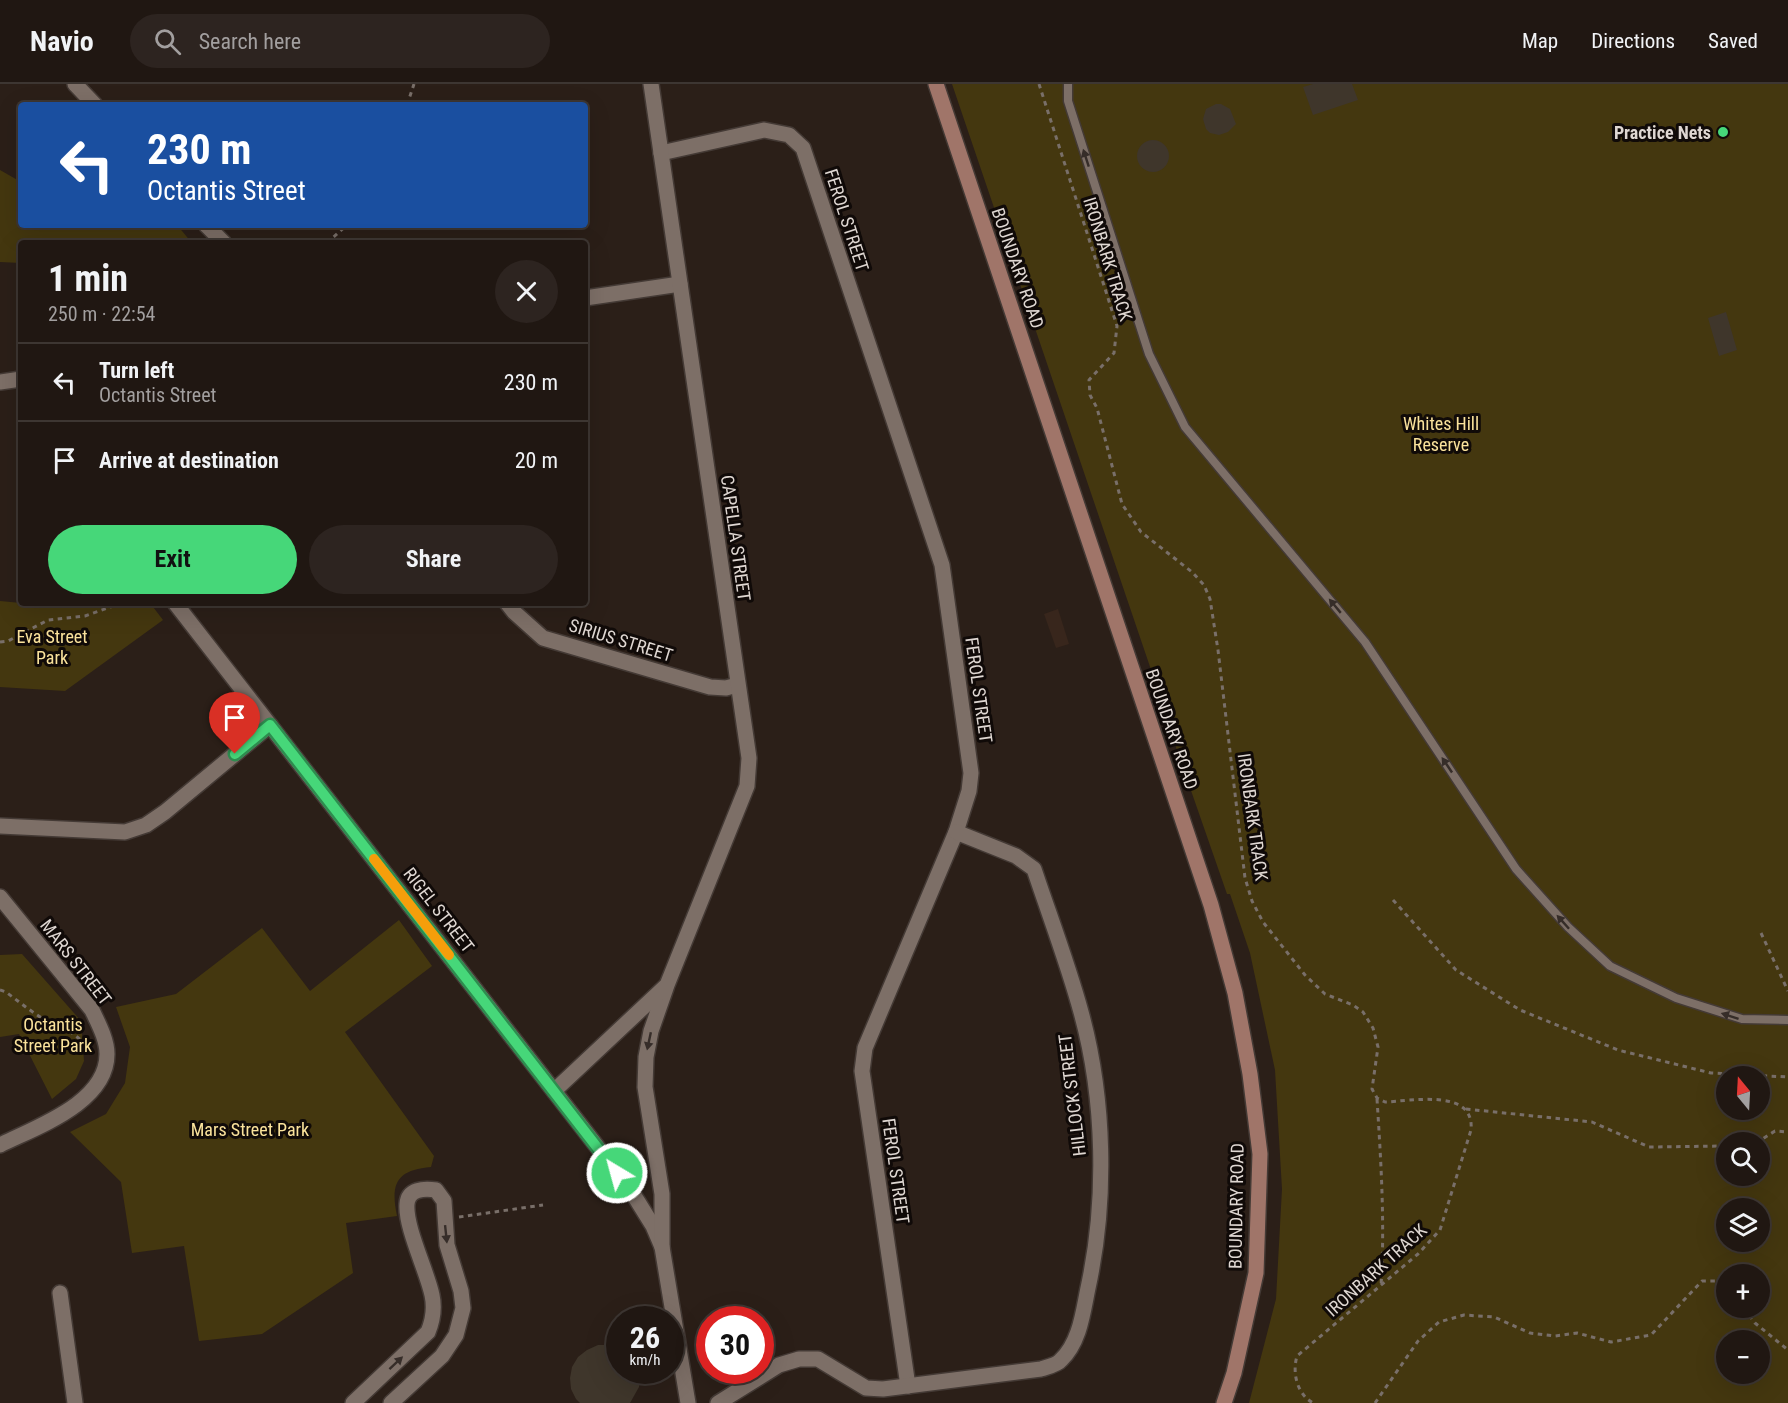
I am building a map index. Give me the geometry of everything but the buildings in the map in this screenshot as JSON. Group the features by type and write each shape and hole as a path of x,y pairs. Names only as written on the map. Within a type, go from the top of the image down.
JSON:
{"main road":[{"name":"BOUNDARY ROAD","path":"936,84 1211,905 1235,993 1250,1074 1259,1166 1256,1273 1234,1373 1224,1403"}],"street":[{"path":"75,84 92,102"},
{"name":"CAPELLA STREET","path":"651,84 748,758 747,786 667,985 651,1031 646,1057 645,1087 662,1194 662,1247 688,1403"},
{"name":"FEROL STREET","path":"661,153 764,130 789,135 803,148 942,565 971,773 969,791 956,832 865,1048 862,1071 908,1386"},
{"path":"209,228 221,240"},
{"path":"588,298 680,284"},
{"path":"0,382 18,379"},
{"name":"RIGEL STREET","path":"177,606 630,1189 653,1226 662,1247"},
{"name":"SIRIUS STREET","path":"509,606 543,638 710,687 726,688 737,685"},
{"path":"0,826 125,832 146,825 165,812 270,725"},
{"name":"HILLOCK STREET","path":"718,1403 779,1365 799,1359 818,1359 866,1388 883,1389 1041,1369 1060,1361 1072,1347 1080,1328 1095,1259 1101,1191 1100,1130 1093,1071 1082,1013 1034,869 1016,856 956,832"},
{"name":"MARS STREET","path":"0,897 92,1010 101,1030 107,1054 103,1071 90,1095 70,1111 0,1145"},
{"name":"CAPELLA STREET","path":"554,1091 667,985"},
{"path":"353,1403 428,1332 434,1318 432,1297 408,1219 407,1203 412,1193 424,1188 436,1190 444,1201 447,1245 461,1291 463,1308 456,1335 442,1356 391,1403"},
{"path":"60,1293 75,1403"}],"lane":[{"path":"1068,84 1068,101 1149,354 1185,427 1365,642 1516,869 1568,927 1610,966 1676,998 1742,1019 1788,1020"}],"path":[{"path":"408,102 414,84"},
{"name":"IRONBARK TRACK","path":"1039,84 1117,326 1114,353 1089,380 1090,395 1097,408 1122,504 1141,532 1204,585 1210,599 1245,878 1252,901 1263,922 1305,975 1325,994 1353,1005 1363,1012 1373,1028 1378,1047 1372,1089 1377,1098"},
{"path":"330,240 344,228"},
{"path":"0,642 8,641 48,620 85,616 113,606"},
{"path":"1393,900 1456,970 1520,1010 1618,1050 1711,1073 1788,1077"},
{"path":"1761,933 1788,991"},
{"path":"0,990 46,1021 72,1033 105,1062"},
{"path":"1377,1098 1385,1102 1447,1100 1459,1103 1466,1109 1592,1122 1649,1147 1716,1146"},
{"path":"1377,1098 1384,1244 1381,1286"},
{"name":"IRONBARK TRACK","path":"1313,1403 1306,1400 1296,1379 1294,1367 1298,1356 1418,1254 1440,1230 1471,1130 1472,1121 1466,1109"},
{"path":"1770,1134 1775,1131 1788,1132"},
{"path":"444,1219 543,1205"},
{"path":"1375,1403 1418,1341 1439,1322 1464,1315 1494,1317 1530,1333 1555,1336 1577,1333 1611,1342 1651,1335 1702,1281 1716,1281"},
{"path":"1751,1318 1788,1350"}],"shaded area":[{"path":"1058,609 1069,644 1056,648 1044,614"}],"green space":[{"name":"Whites Hill Reserve","path":"952,84 1788,84 1788,1403 1249,1403 1276,1299 1282,1189 1275,1070 1250,953 1171,733 1175,730 1168,709 1163,705"},
{"path":"0,170 18,180 18,228 180,228 190,240 18,240 18,263 0,262"},
{"name":"Eva Street Park","path":"0,601 18,603 18,606 152,606 163,620 65,691 0,687"},
{"name":"Mars Street Park","path":"399,920 432,966 345,1032 434,1156 431,1167 410,1171 399,1180 395,1195 397,1216 346,1223 353,1273 262,1334 199,1341 184,1246 132,1253 121,1182 70,1132 106,1114 125,1083 130,1047 116,1007 176,994 262,928 310,991"},
{"name":"Octantis Street Park","path":"22,954 81,1021 84,1061 76,1079 52,1099 19,1034 0,1037 0,955"}],"slow traffic":[{"path":"374,859 449,955"}],"place":[{"name":"Practice Nets","path":"1723,132"}],"route":[{"path":"235,754 270,725 617,1173"}]}
